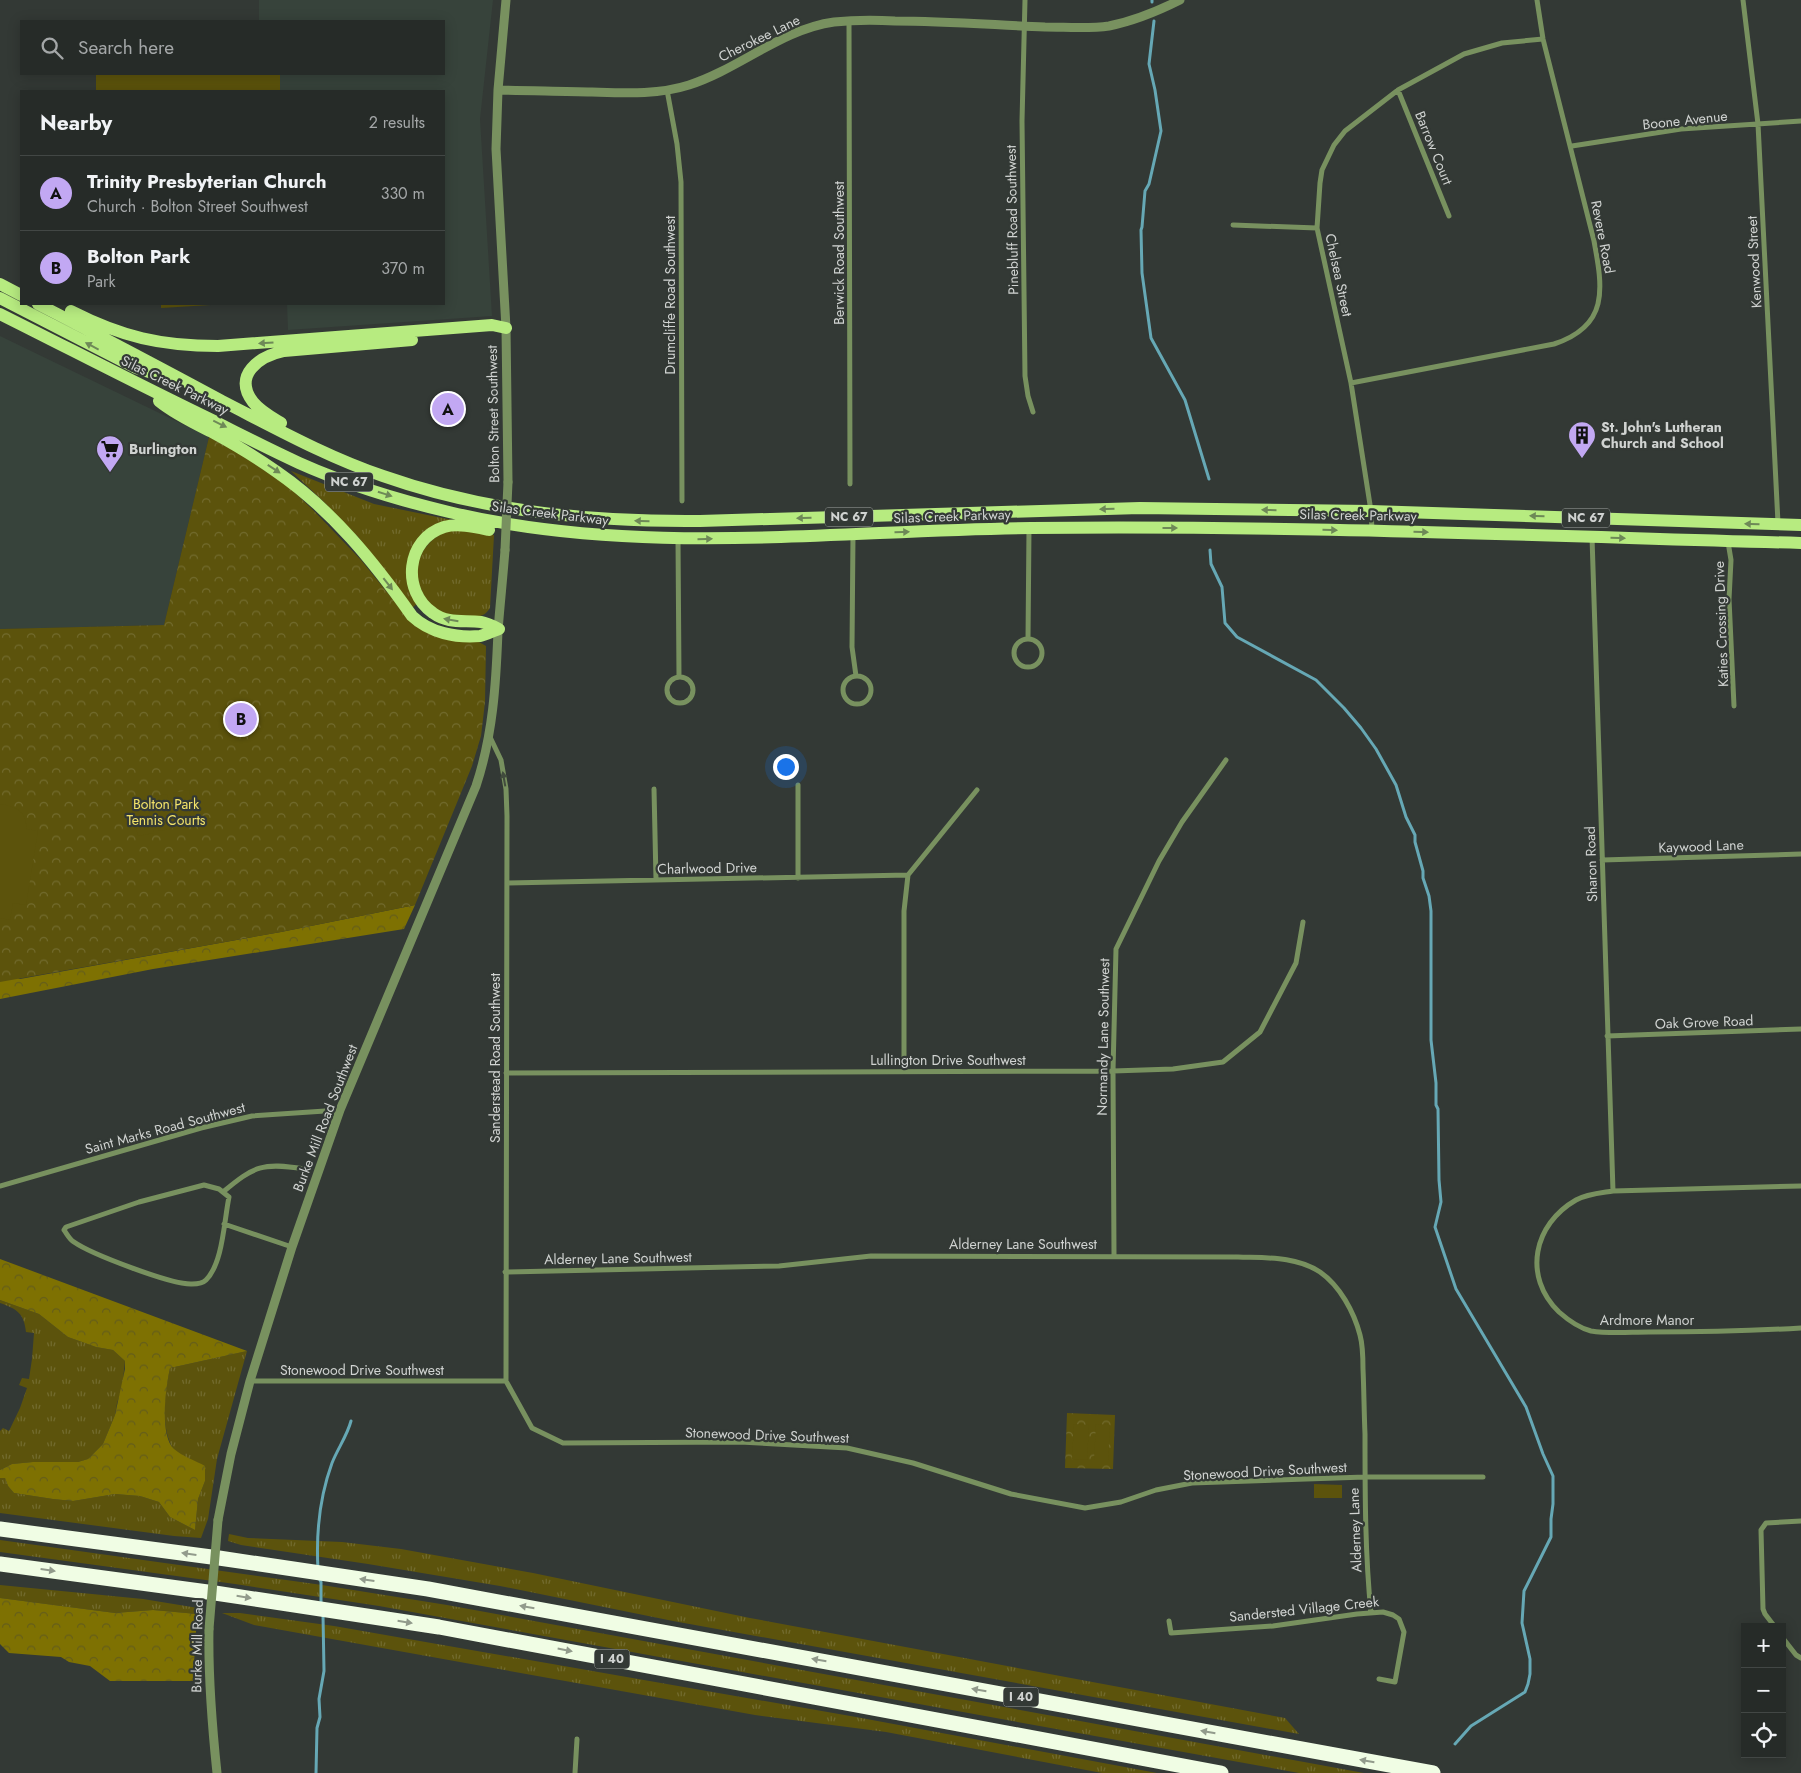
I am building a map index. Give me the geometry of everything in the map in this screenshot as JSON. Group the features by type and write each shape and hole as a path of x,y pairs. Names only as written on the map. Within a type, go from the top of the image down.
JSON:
{"highway":[{"name":"I 40","path":"0,1529 218,1558 428,1589 1432,1773"},
{"name":"I 40","path":"0,1564 215,1593 439,1627 1221,1773"}],"main road":[{"path":"2,290 20,293"},
{"path":"2,290 20,300"},
{"path":"28,305 136,368 159,376 186,382"},
{"name":"Silas Creek Parkway","path":"40,305 335,458 396,480 476,503 509,509 631,520 700,521 1140,508 1370,511 1801,525"},
{"path":"58,305 96,324 130,337 192,346 218,346 492,325 506,328"},
{"name":"Silas Creek Parkway","path":"0,314 144,388 303,465 409,502 446,512 503,524 569,533 678,539 1029,528 1243,528 1801,543"},
{"path":"335,458 318,442 274,418 253,403 247,391 247,381 250,371 256,363 268,355 284,351 493,333 506,328"},
{"path":"144,388 169,409 234,444 277,471 302,490 347,532 412,616 424,626 448,634 481,636 499,628"},
{"path":"499,628 482,622 447,620 432,613 419,600 412,586 412,569 416,554 424,539 436,530 452,526 469,526 529,536 569,533"}],"street":[{"name":"Bolton Street Southwest","path":"490,738 496,681 508,482 506,328 496,149 498,90 506,0"},
{"name":"Pinebluff Road Southwest","path":"1025,0 1022,121 1025,376 1033,412"},
{"name":"Cherokee Lane","path":"498,90 638,93 667,90 705,80 802,31 819,25 849,21 911,21 1024,26 1108,26 1144,16 1180,0"},
{"name":"Revere Road","path":"1351,384 1554,344 1567,339 1586,327 1592,320 1598,304 1599,267 1572,146 1543,39 1537,0"},
{"name":"Kenwood Street","path":"1743,0 1758,124 1778,524"},
{"name":"Berwick Road Southwest","path":"849,21 850,484"},
{"name":"Chelsea Street","path":"1372,530 1351,384 1317,228 1321,176 1327,157 1345,131 1358,119 1398,90 1464,54 1502,43 1543,39"},
{"name":"Drumcliffe Road Southwest","path":"667,90 677,144 681,182 682,501"},
{"name":"Barrow Court","path":"1398,90 1449,216"},
{"name":"Boone Avenue","path":"1572,146 1681,129 1801,122"},
{"path":"1233,225 1317,228"},
{"path":"1028,639 1029,528"},
{"path":"853,534 852,647 856,676"},
{"name":"Sharon Road","path":"1592,537 1613,1191"},
{"path":"678,539 679,677"},
{"name":"Katies Crossing Drive","path":"1728,541 1731,560 1729,599 1734,706"},
{"path":"1028,639 1039,644 1042,652 1036,664 1028,666 1016,660 1015,651 1018,643 1028,639"},
{"path":"856,676 864,677 871,688 870,696 859,704 846,699 843,690 846,680 856,676"},
{"path":"679,677 687,678 693,689 691,698 680,704 675,703 669,697 667,689 670,681 679,677"},
{"name":"Sanderstead Road Southwest","path":"490,738 501,760 506,789 507,822 506,1381"},
{"name":"Burke Mill Road Southwest","path":"218,1520 231,1454 250,1382 292,1247 340,1110 476,786 490,738"},
{"name":"Normandy Lane Southwest","path":"1114,1255 1113,1071 1116,949 1159,861 1182,822 1226,760"},
{"path":"798,785 798,878"},
{"path":"654,789 656,880"},
{"path":"904,1071 904,911 908,875 977,790"},
{"name":"Kaywood Lane","path":"1602,860 1801,854"},
{"name":"Charlwood Drive","path":"507,883 908,875"},
{"name":"Lullington Drive Southwest","path":"506,1073 1113,1071 1173,1069 1223,1062 1260,1032 1296,963 1303,922"},
{"name":"Oak Grove Road","path":"1607,1036 1801,1029"},
{"name":"Saint Marks Road Southwest","path":"0,1186 201,1128 252,1116 340,1110"},
{"path":"223,1192 259,1167 275,1166 304,1169"},
{"path":"204,1185 223,1192 229,1197 220,1255 213,1272 204,1282 191,1284 160,1277 72,1242 64,1230 66,1226 139,1202 204,1185"},
{"name":"Ardmore Manor","path":"1801,1186 1613,1191 1586,1196 1578,1199 1556,1215 1542,1233 1538,1246 1537,1260 1540,1282 1553,1306 1569,1320 1583,1328 1600,1332 1690,1332 1801,1328"},
{"path":"224,1224 292,1247"},
{"name":"Alderney Lane Southwest","path":"505,1272 779,1266 871,1256 1114,1255 1238,1257 1297,1262 1310,1266 1326,1278 1343,1296 1352,1312 1361,1338 1365,1477"},
{"name":"Stonewood Drive Southwest","path":"250,1382 506,1381 532,1428 563,1443 740,1442 847,1448 916,1464 1011,1494 1085,1508 1121,1502 1156,1490 1192,1483 1365,1477 1483,1477"},
{"name":"Alderney Lane","path":"1365,1477 1365,1540 1371,1613"},
{"name":"Burke Mill Road","path":"217,1773 208,1668 209,1629 218,1520"},
{"path":"1771,1623 1764,1610 1762,1526 1801,1521"},
{"name":"Sandersted Village Creek","path":"1169,1621 1171,1633 1291,1624 1371,1613 1383,1612 1393,1614 1399,1619 1404,1632 1395,1682 1379,1679"},
{"path":"1786,1642 1796,1655 1801,1658"},
{"path":"575,1773 577,1739"}],"shaded area":[{"path":"259,0 493,0 480,119 492,316 288,330 287,305 445,305 445,90 280,90 280,75 445,75 445,20 259,20"},
{"path":"0,336 209,437 164,625 0,629"}],"green space":[{"path":"96,75 280,75 280,90 96,90"},
{"path":"161,305 210,305 161,308"},
{"name":"Bolton Park Tennis Courts","path":"209,437 242,455 290,488 361,560 412,623 479,642 486,646 485,702 481,736 472,766 415,905 281,932 0,982 0,629 164,625"},
{"path":"291,471 374,504 457,521 418,540 418,603 412,608 359,538"},
{"path":"451,529 472,530 494,535 490,608 485,614 472,617 443,613 433,607 422,592 417,574 421,555 434,538"},
{"path":"189,790 196,824 180,827 173,793"},
{"name":"Bolton Park Tennis Courts","path":"167,794 175,828 159,831 152,797"},
{"path":"146,799 154,833 138,836 130,802"},
{"path":"0,804 15,808 23,814 26,829 38,831 26,905 13,903 10,920 0,918"},
{"path":"415,905 404,929 153,969 0,999 0,971 20,979 281,932"},
{"path":"0,1259 247,1351 170,1368 165,1410 166,1433 169,1442 177,1452 205,1466 205,1481 198,1499 195,1530 170,1517 159,1502 140,1496 115,1494 73,1501 53,1499 14,1493 8,1486 5,1478 0,1478 0,1470 12,1464 78,1462 88,1459 103,1444 115,1415 125,1361 113,1350 96,1347 68,1337 39,1314 0,1300"},
{"path":"0,1300 39,1314 68,1337 96,1347 113,1350 125,1361 122,1388 115,1415 103,1444 88,1459 78,1462 12,1464 0,1470 0,1431 3,1428 9,1431 27,1388 19,1385 22,1378 29,1379 34,1333 26,1332 19,1313 11,1307 0,1303"},
{"path":"247,1351 217,1459 208,1519 201,1538 0,1513 0,1478 5,1478 8,1486 14,1493 53,1499 73,1501 115,1494 140,1496 159,1502 170,1517 195,1530 198,1499 205,1481 180,1457 169,1440 166,1430 165,1409 170,1368"},
{"path":"1067,1413 1115,1415 1113,1469 1065,1468"},
{"path":"1074,1424 1089,1425 1087,1460 1072,1459"},
{"path":"1096,1424 1110,1425 1108,1460 1094,1460"},
{"path":"1314,1484 1342,1485 1342,1498 1314,1498"},
{"path":"229,1534 248,1538 342,1542 401,1549 533,1573 750,1618 1285,1718 1299,1734 673,1621 500,1586 241,1545 228,1541"},
{"path":"0,1540 322,1585 447,1605 1364,1773 1299,1773 379,1606 0,1552"},
{"path":"0,1585 143,1599 198,1608 197,1614 153,1610 115,1613 0,1598"},
{"path":"0,1598 115,1613 153,1610 197,1614 193,1681 110,1681 90,1666 69,1662 61,1657 9,1653 0,1644"},
{"path":"222,1613 240,1613 334,1626 856,1717 1157,1773 1102,1773 886,1732 755,1715 254,1625"}],"waterway":[{"path":"1154,21 1149,64 1161,131 1149,184 1145,191 1141,230 1142,273 1151,338 1185,400 1209,479"},
{"path":"1210,550 1211,564 1222,587 1225,623 1237,637 1316,680 1344,708 1376,749 1396,785 1406,817 1415,835 1431,911 1431,1040 1436,1083 1436,1105 1438,1109 1441,1202 1435,1227 1456,1289 1526,1407 1553,1476 1551,1537 1524,1591 1522,1623 1530,1659 1528,1684 1525,1692 1471,1726 1455,1744"},
{"path":"318,1569 318,1529 324,1489 332,1463 351,1421"},
{"path":"319,1578 321,1582 321,1603"},
{"path":"316,1773 317,1728 320,1717 319,1699 324,1671 323,1615"}],"place":[{"name":"Trinity Presbyterian Church","path":"448,409"},
{"name":"St. John's Lutheran Church and School","path":"1582,459"},
{"name":"Burlington","path":"110,473"},
{"name":"Bolton Park","path":"241,719"}]}
